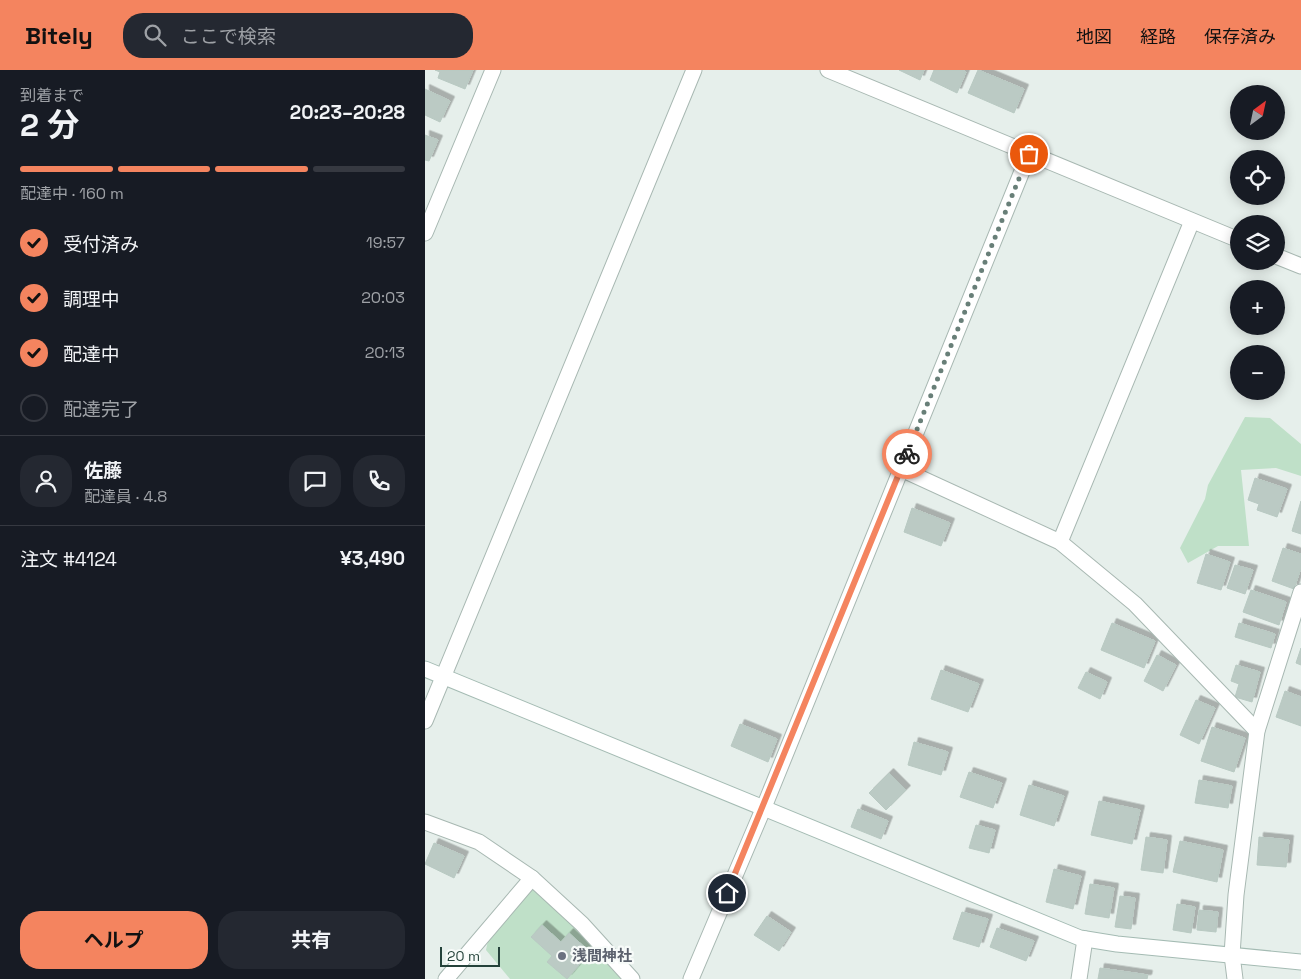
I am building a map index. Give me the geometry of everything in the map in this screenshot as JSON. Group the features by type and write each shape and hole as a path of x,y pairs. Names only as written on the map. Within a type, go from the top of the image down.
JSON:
{"street":[{"path":"425,233 493,70"},
{"path":"425,721 694,70"},
{"path":"828,70 1230,236"},
{"path":"691,979 764,807 1029,154"},
{"path":"1060,542 1192,221"},
{"path":"1285,260 1301,266"},
{"path":"901,469 1060,542 1135,604 1257,731"},
{"path":"1235,979 1232,955 1236,895 1257,731 1297,618 1301,592"},
{"path":"425,669 1085,939 1117,944 1301,962"},
{"path":"425,822 479,842 532,878 582,924 632,979"},
{"path":"446,979 532,878"},
{"path":"1079,979 1085,939"}],"green space":[{"path":"1245,417 1270,418 1301,444 1301,476 1276,468 1241,470 1249,546 1218,546 1188,563 1180,548 1205,499 1208,485"},
{"path":"532,878 630,979 510,979 486,950 491,926"}],"building":[{"path":"435,70 473,70 465,89 438,78 440,72"},
{"path":"899,70 924,70 920,80"},
{"path":"934,70 962,70 966,72 957,93 930,80"},
{"path":"978,70 1024,89 1014,113 968,93"},
{"path":"425,89 450,101 440,122 425,115"},
{"path":"425,135 438,140 429,161 425,160"},
{"path":"1255,478 1287,489 1277,517 1257,510 1259,504 1248,500"},
{"path":"1301,501 1301,534 1292,531"},
{"path":"912,508 950,523 941,546 904,532"},
{"path":"1283,548 1301,554 1301,568 1294,589 1272,581"},
{"path":"1206,554 1230,562 1221,590 1197,583"},
{"path":"1235,565 1253,570 1245,594 1227,588"},
{"path":"1251,590 1286,602 1279,625 1243,612"},
{"path":"1112,623 1155,641 1144,668 1101,650"},
{"path":"1239,623 1275,634 1271,648 1235,637"},
{"path":"1301,648 1301,665 1296,663"},
{"path":"1157,655 1176,665 1163,691 1144,681"},
{"path":"1236,665 1260,672 1252,702 1235,697 1239,684 1231,681"},
{"path":"941,670 979,684 968,712 931,699"},
{"path":"1086,672 1107,682 1100,699 1078,688"},
{"path":"1285,691 1301,697 1301,726 1276,717"},
{"path":"1196,700 1215,708 1199,744 1180,735"},
{"path":"740,724 777,739 768,762 731,746"},
{"path":"1212,727 1245,738 1234,772 1201,761"},
{"path":"914,742 948,752 941,775 908,765"},
{"path":"969,772 1002,783 993,808 960,797"},
{"path":"889,773 906,790 886,810 869,793"},
{"path":"1199,780 1232,786 1228,808 1195,803"},
{"path":"1029,785 1064,796 1054,826 1020,815"},
{"path":"1099,801 1140,810 1132,844 1091,835"},
{"path":"858,809 888,821 881,839 851,827"},
{"path":"976,825 995,830 989,853 969,848"},
{"path":"1146,837 1167,840 1163,873 1141,870"},
{"path":"1259,837 1289,840 1286,867 1257,865"},
{"path":"1180,841 1223,850 1217,882 1173,872"},
{"path":"434,843 464,856 454,878 425,864"},
{"path":"1054,869 1081,876 1073,909 1046,902"},
{"path":"1090,884 1114,888 1109,918 1085,914"},
{"path":"1120,896 1135,898 1131,929 1115,927"},
{"path":"1177,904 1195,907 1191,933 1173,930"},
{"path":"1199,910 1218,912 1216,932 1197,930"},
{"path":"962,912 988,919 979,947 953,939"},
{"path":"767,916 791,932 779,951 754,935"},
{"path":"542,925 561,942 569,933 590,952 567,979 547,962 552,956 531,937"},
{"path":"997,928 1034,941 1026,961 990,947"},
{"path":"1100,968 1148,975 1147,979 1098,979"}],"way so far":[{"path":"907,454 1029,154"}],"place":[{"name":"浅間神社","path":"562,956"}],"route":[{"path":"727,893 764,807 907,454"}]}
